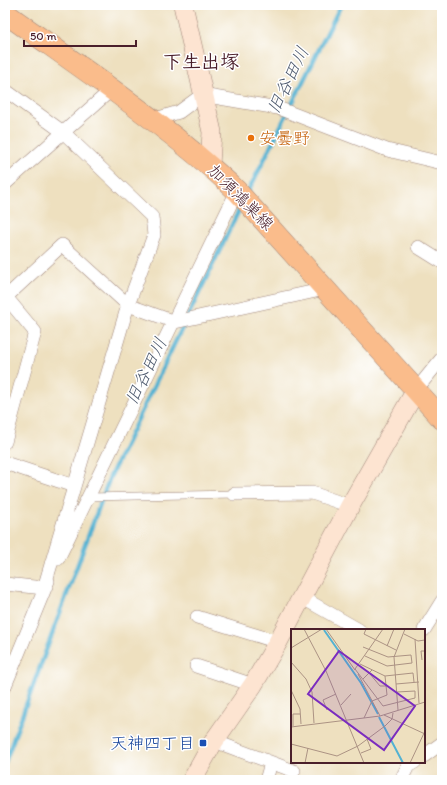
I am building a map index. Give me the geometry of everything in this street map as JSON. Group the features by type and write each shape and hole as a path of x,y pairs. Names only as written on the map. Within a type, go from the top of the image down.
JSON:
{"main road":[{"name":"加須鴻巣線","path":"5,13 152,120 210,165 238,191 442,419"}],"street":[{"path":"183,5 202,95 212,132 210,165"},
{"path":"5,90 63,132 152,217 154,235 128,305 44,588"},
{"path":"5,184 111,90"},
{"path":"152,120 179,112 202,95 278,108 387,150 442,163"},
{"path":"5,686 44,588 238,191"},
{"path":"5,442 35,332 5,297 62,245 128,305 175,322 325,289"},
{"path":"418,247 442,262"},
{"path":"192,780 214,742 252,685 278,642 303,598 350,506 416,390 442,358"},
{"path":"5,463 74,486"},
{"path":"234,494 312,494 350,506"},
{"path":"5,584 44,588"},
{"path":"303,598 357,629"},
{"path":"425,629 442,601"},
{"path":"197,617 278,642"},
{"path":"196,666 252,685"},
{"path":"214,742 294,771"},
{"path":"425,755 442,743"},
{"path":"266,780 271,763"},
{"path":"401,780 408,766 412,763"}],"lane":[{"path":"89,497 234,494"}],"waterway":[{"name":"旧谷田川","path":"247,194 341,5"},
{"name":"旧谷田川","path":"5,762 110,477 242,204"}],"place":[{"name":"安曇野","path":"251,138"},
{"name":"天神四丁目","path":"203,743"}],"district":[{"name":"下生出塚","path":"201,61"}]}
